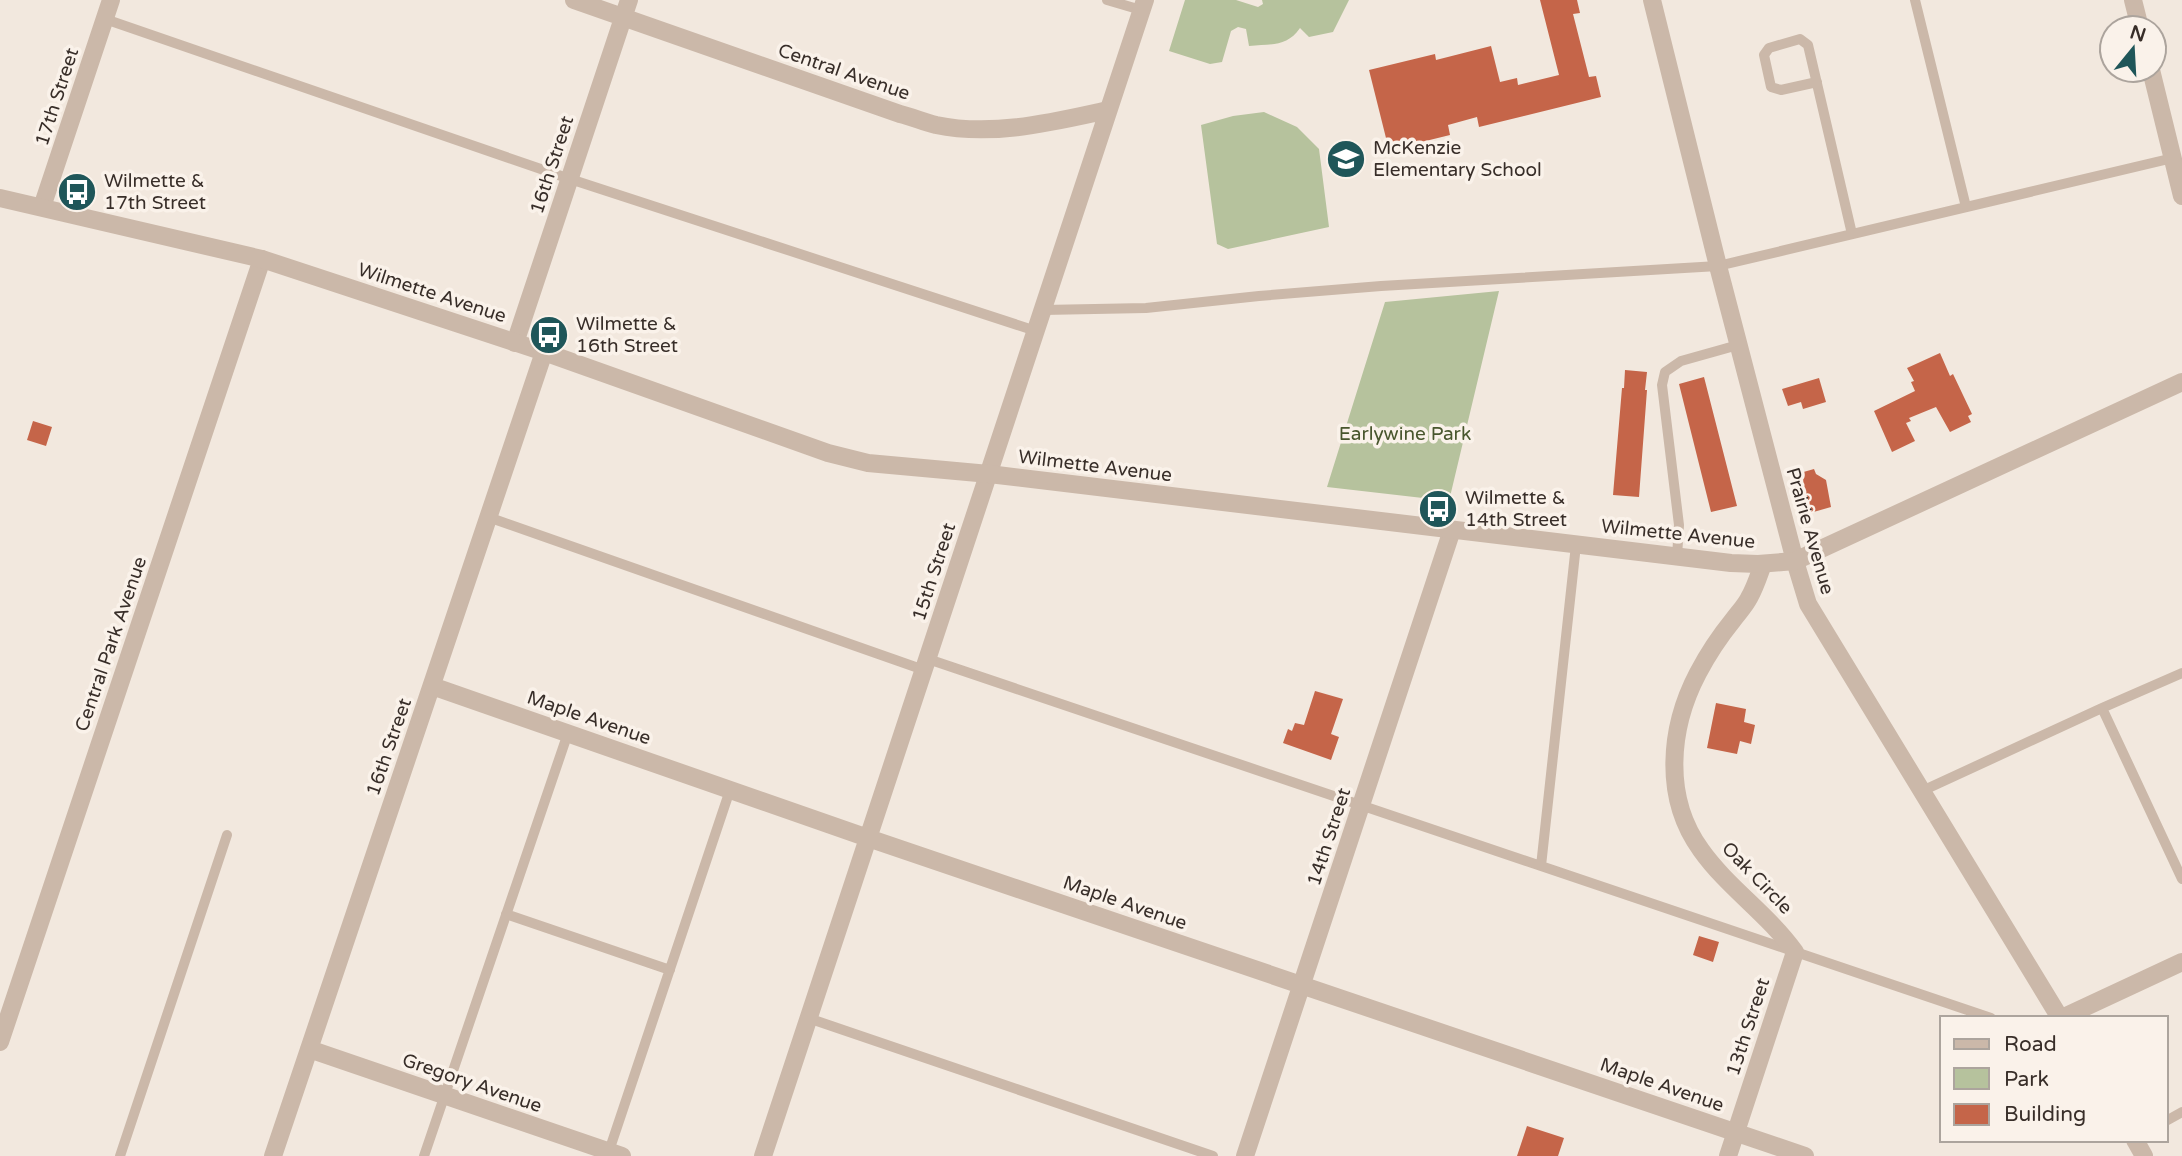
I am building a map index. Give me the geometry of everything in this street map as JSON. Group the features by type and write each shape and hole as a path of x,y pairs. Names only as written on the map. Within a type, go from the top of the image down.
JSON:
{"street":[{"name":"17th Street","path":"42,206 111,0"},
{"name":"Central Avenue","path":"574,0 626,8 900,114 937,125 965,128 1026,127 1108,110"},
{"name":"Prairie Avenue","path":"1652,0 1738,345 1808,604 2060,1016"},
{"name":"15th Street","path":"763,1156 1143,5"},
{"name":"16th Street","path":"515,343 626,8"},
{"path":"2154,84 2182,196"},
{"name":"Wilmette Avenue","path":"0,198 262,259 544,352 828,453 869,463 989,474 1731,564 1795,561 2182,382"},
{"name":"Central Park Avenue","path":"0,1042 262,259"},
{"name":"16th Street","path":"273,1156 544,352"},
{"name":"14th Street","path":"1245,1156 1452,530"},
{"name":"Oak Circle","path":"1763,564 1748,600 1714,646 1685,702 1678,727 1675,779 1679,806 1700,850 1721,875 1782,934 1795,952"},
{"name":"Maple Avenue","path":"432,686 868,838 1805,1156"},
{"name":"13th Street","path":"1728,1156 1795,952"},
{"path":"2065,1016 2182,962"},
{"name":"Gregory Avenue","path":"309,1049 613,1155"}],"lane":[{"path":"1107,0 1143,5"},
{"path":"1915,0 1966,207"},
{"path":"104,19 570,179 1036,331"},
{"path":"1817,82 1781,90 1772,87 1763,55 1769,48 1800,39 1808,45 1817,82 1852,234"},
{"path":"1043,310 1146,308 1381,286 1718,266 2173,158"},
{"path":"1677,557 1679,525 1662,385 1665,372 1681,361 1738,345"},
{"path":"488,517 926,665 1361,805 1985,1016"},
{"path":"1541,866 1576,545"},
{"path":"1922,791 2182,674"},
{"path":"2102,708 2182,879"},
{"path":"424,1156 568,733"},
{"path":"613,1155 670,970 730,790"},
{"path":"120,1156 227,835"},
{"path":"506,914 670,970"},
{"path":"808,1018 1213,1156"}],"green space":[{"path":"1185,0 1236,0 1258,7 1263,4 1262,0 1349,0 1333,32 1309,37 1300,28 1284,42 1249,46 1246,29 1238,27 1231,31 1222,62 1210,64 1169,51"},
{"path":"1264,112 1297,127 1319,149 1329,227 1228,249 1217,244 1201,125 1233,116"},
{"name":"Earlywine Park","path":"1499,291 1449,501 1327,487 1385,302"}],"building":[{"path":"1540,0 1577,0 1580,13 1573,14 1589,77 1596,76 1601,97 1479,127 1477,117 1448,125 1450,135 1389,150 1369,70 1435,54 1436,60 1491,46 1500,82 1517,78 1518,85 1559,75"},
{"path":"1940,353 1972,414 1968,416 1971,422 1950,432 1936,407 1909,418 1911,421 1906,423 1915,441 1892,452 1874,411 1915,391 1911,382 1914,381 1907,368"},
{"path":"1625,370 1647,372 1639,497 1613,495"},
{"path":"1704,377 1737,506 1711,512 1679,384"},
{"path":"1819,378 1826,402 1803,409 1801,402 1788,406 1782,389"},
{"path":"33,421 52,427 46,446 27,440"},
{"path":"1814,469 1816,474 1826,480 1831,507 1810,513 1800,473"},
{"path":"1315,691 1343,699 1331,734 1339,737 1331,760 1283,743 1288,729 1292,731 1295,723 1304,725"},
{"path":"1716,703 1746,709 1744,722 1755,725 1751,744 1740,741 1737,754 1707,748"},
{"path":"1699,936 1719,942 1713,962 1693,955"},
{"path":"1527,1126 1564,1138 1558,1156 1517,1156"}],"place":[{"name":"McKenzie Elementary School","path":"1346,159"},
{"name":"Wilmette & 17th Street","path":"77,192"},
{"name":"Wilmette & 16th Street","path":"549,335"},
{"name":"Wilmette & 14th Street","path":"1438,509"}]}
